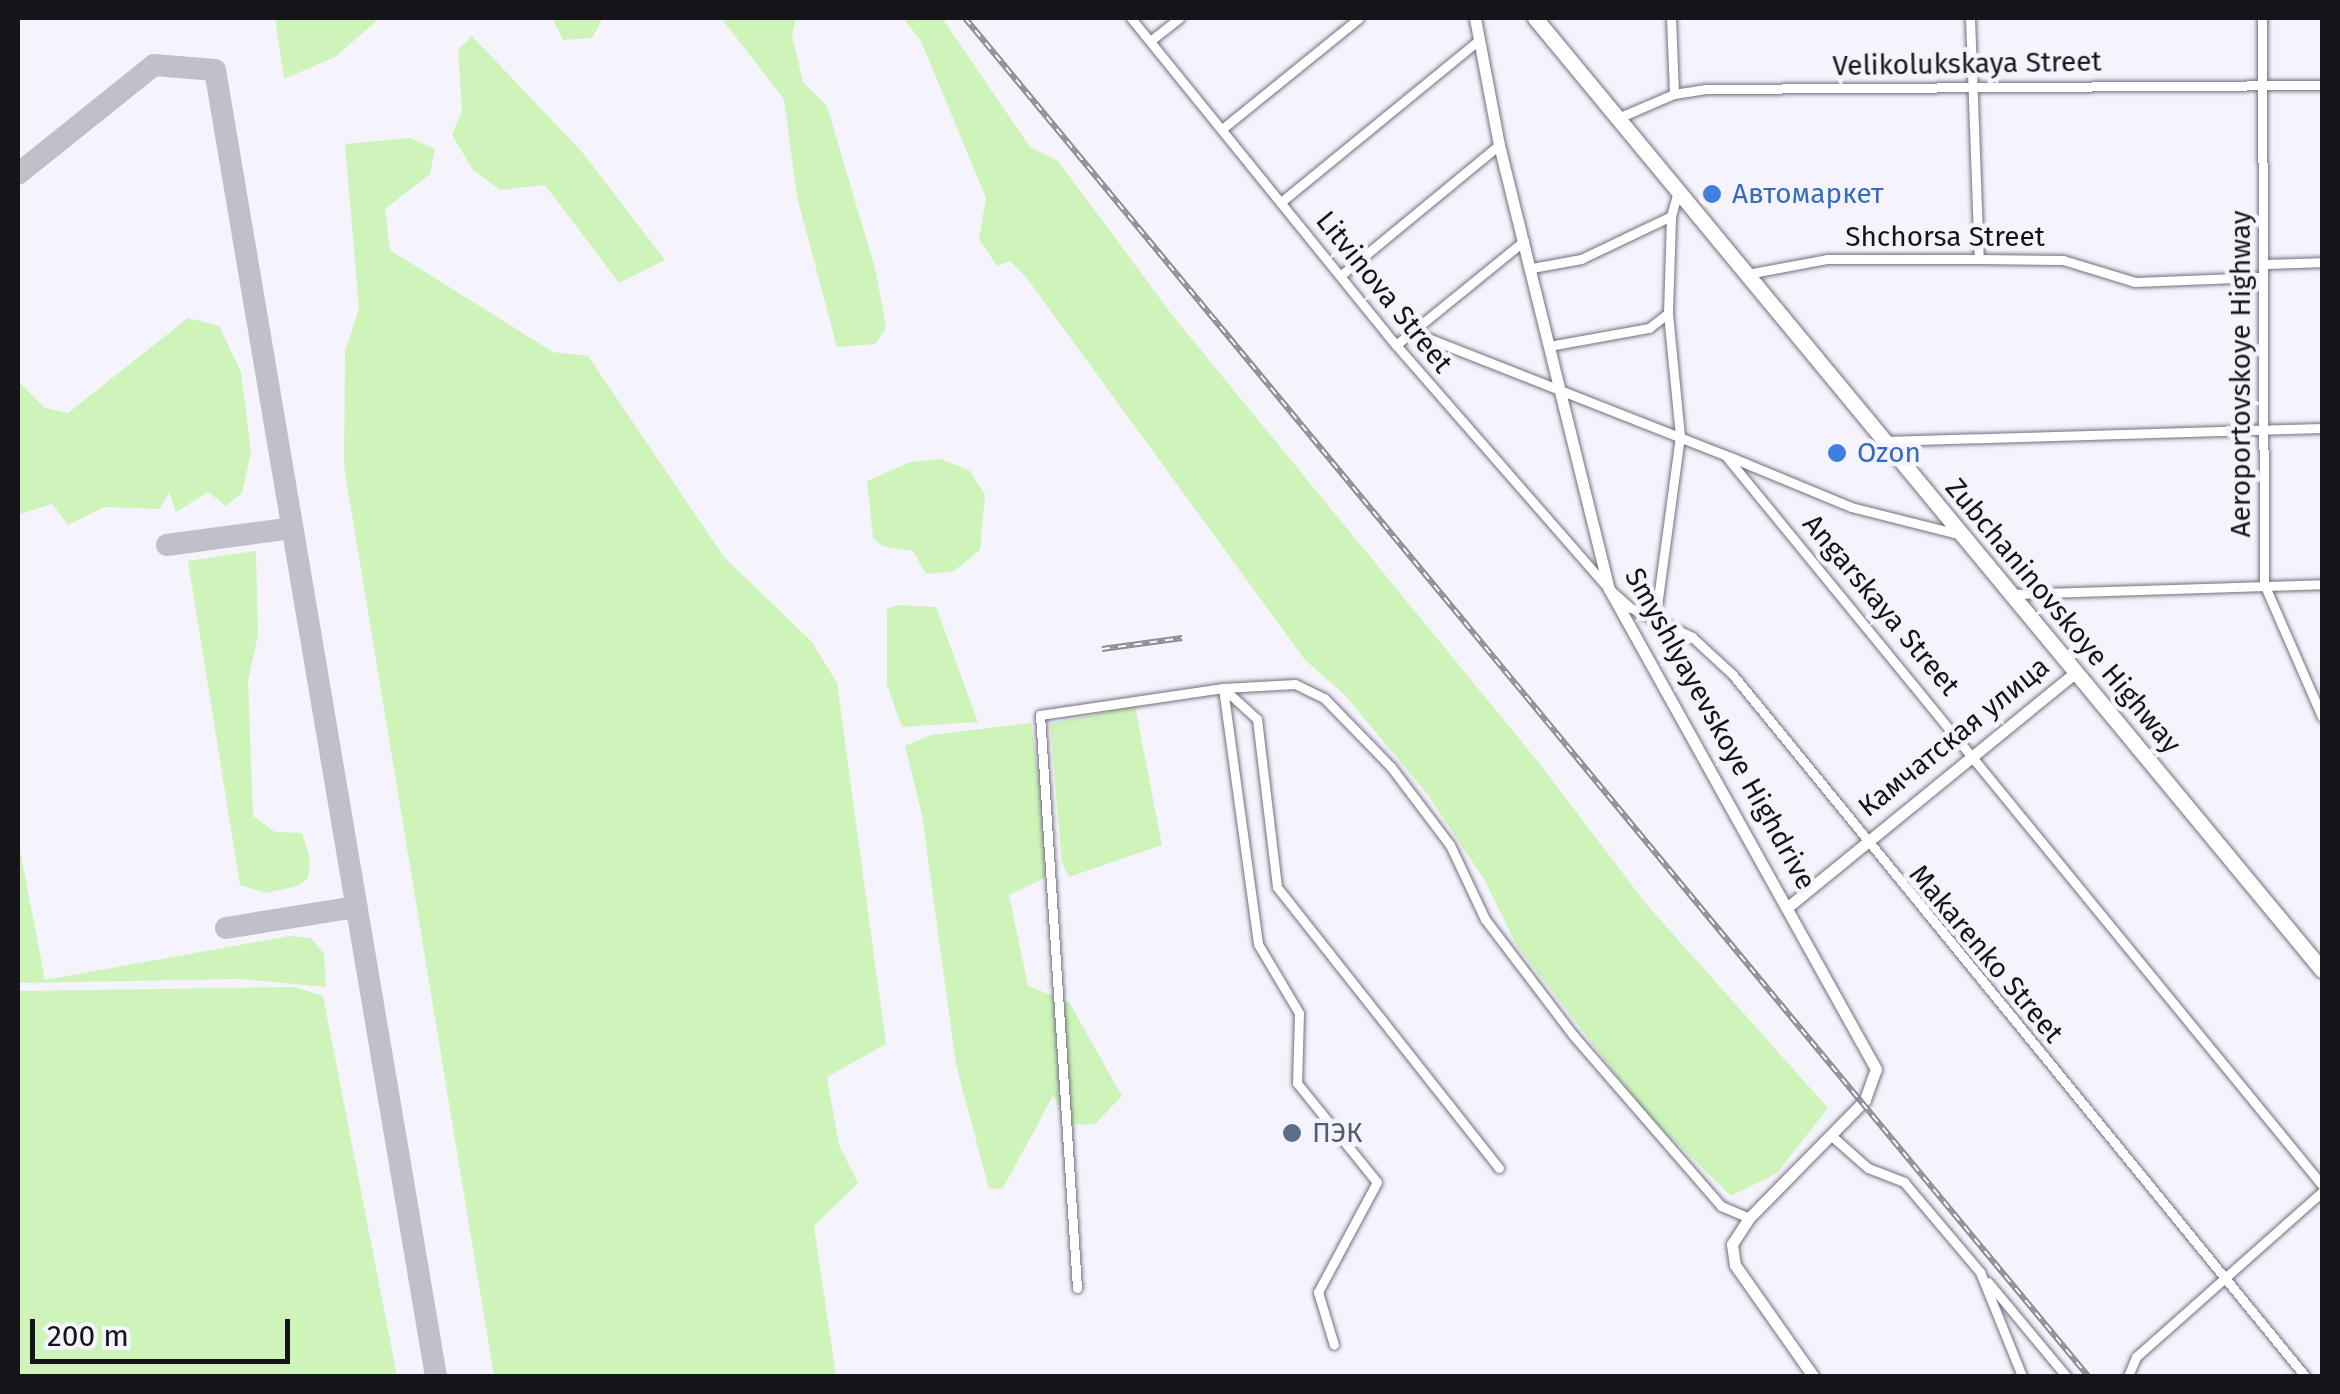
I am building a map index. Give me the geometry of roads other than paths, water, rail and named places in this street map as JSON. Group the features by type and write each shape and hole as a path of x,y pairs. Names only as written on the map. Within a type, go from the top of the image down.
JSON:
{"main road":[{"name":"Zubchaninovskoye Highway","path":"1534,18 2322,970"}],"street":[{"name":"Litvinova Street","path":"1131,18 1396,345 1609,590"},
{"path":"1150,40 1180,18"},
{"path":"1222,129 1359,18"},
{"name":"Smyshlyayevskoye Highdrive","path":"1475,18 1500,145 1609,590 1789,906 1876,1070 1871,1092 1834,1138 1748,1218"},
{"path":"1672,18 1674,94"},
{"path":"1970,18 1978,259"},
{"name":"Aeroportovskoye Highway","path":"2262,18 2259,426 2264,584 2319,702 2322,717"},
{"path":"1281,202 1478,41"},
{"name":"Velikolukskaya Street","path":"1618,118 1674,94 2322,85"},
{"path":"1340,276 1500,145"},
{"path":"1655,621 1680,436 1668,314 1670,216 1678,191"},
{"path":"1532,268 1581,260 1670,216"},
{"path":"1396,345 1524,242"},
{"name":"Shchorsa Street","path":"1747,274 1827,259 1978,259 2062,260 2136,282 2261,277"},
{"path":"2263,264 2322,262"},
{"path":"1549,346 1649,328 1668,314"},
{"name":"Angarskaya Street","path":"1414,333 1725,455 1974,751 2322,1188"},
{"path":"1885,441 2006,433 2183,436 2259,426 2322,428"},
{"path":"1725,455 1851,507 1963,534"},
{"path":"2012,594 2322,584"},
{"name":"Makarenko Street","path":"1609,590 1655,621 1692,637 1733,675 1864,842 2305,1376"},
{"name":"Камчатская улица","path":"1789,906 1974,751 2076,672"},
{"path":"1077,1288 1040,715 1223,688 1295,684 1324,698 1391,767 1450,845 1485,918 1573,1035 1721,1206 1748,1218 1735,1234 1736,1265 1813,1376"},
{"path":"1223,688 1257,719 1277,887 1499,1168"},
{"path":"1223,688 1258,944 1299,1013 1297,1083 1377,1182 1318,1292 1334,1345"},
{"path":"1834,1138 1868,1168 1904,1182 2066,1376"},
{"path":"2128,1376 2136,1356 2228,1279 2322,1188"},
{"path":"1980,1272 2022,1376"}],"railway":[{"path":"965,18 2088,1376"},
{"path":"1102,649 1182,638"}],"place":[{"name":"Автомаркет","path":"1712,194"},
{"name":"Ozon","path":"1837,453"},
{"name":"ПЭК","path":"1292,1133"}]}
